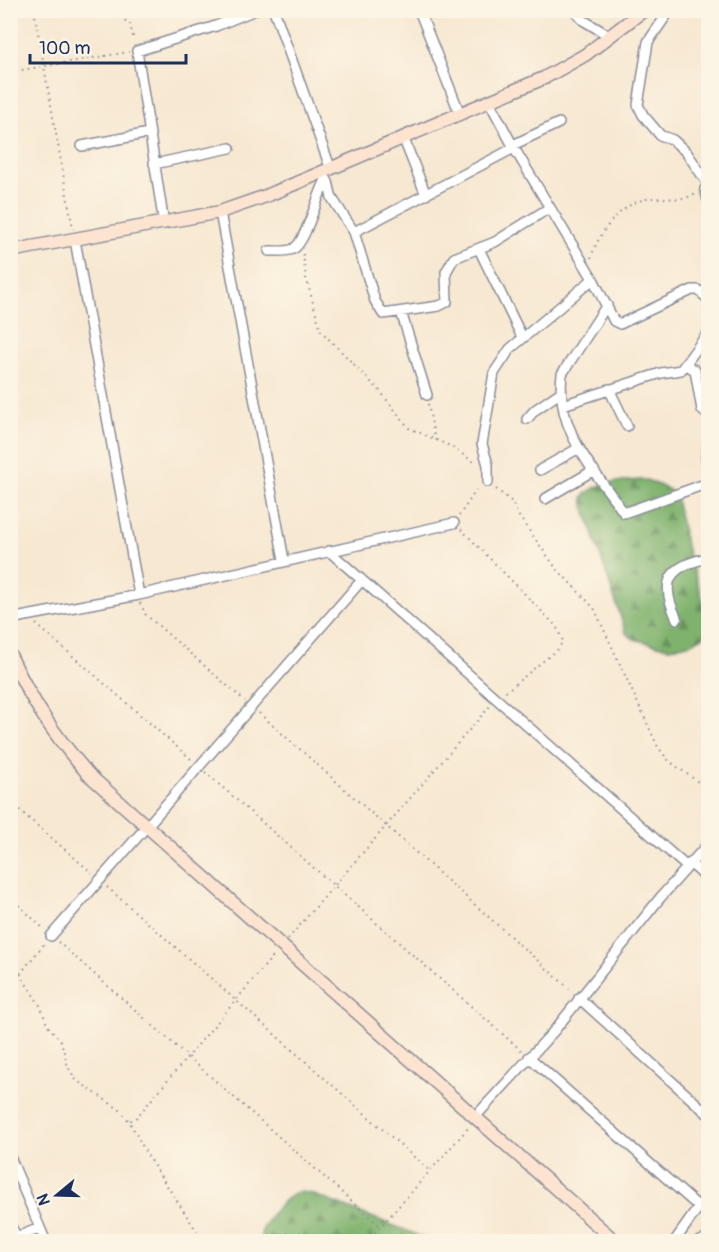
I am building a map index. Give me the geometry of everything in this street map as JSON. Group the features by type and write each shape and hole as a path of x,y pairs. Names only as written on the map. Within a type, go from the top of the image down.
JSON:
{"street":[{"path":"164,224 136,51 216,26 255,10"},
{"path":"274,10 332,198 354,232 375,301 383,314 447,302 447,265 459,255 495,242 549,208"},
{"path":"419,10 460,114"},
{"path":"574,10 583,20 611,37"},
{"path":"10,251 220,212 326,173 403,137 490,103 585,56 644,10"},
{"path":"670,10 648,42 638,105 643,115 660,135 673,140 687,153 707,186 708,200"},
{"path":"490,103 549,208 593,279 614,321 620,324 692,291 698,290 708,299"},
{"path":"354,232 559,123"},
{"path":"82,146 149,133"},
{"path":"403,137 426,195"},
{"path":"154,164 230,148"},
{"path":"269,251 292,249 302,242 326,173"},
{"path":"220,212 284,560"},
{"path":"75,240 139,595"},
{"path":"479,249 522,338"},
{"path":"488,478 482,444 494,373 510,349 593,279"},
{"path":"607,305 562,374 561,392 570,435 624,513 708,483"},
{"path":"401,312 427,395"},
{"path":"563,405 661,373 681,370 708,333"},
{"path":"686,365 695,370 702,410 708,415"},
{"path":"609,389 627,426"},
{"path":"527,419 535,410 561,392"},
{"path":"708,444 706,457 708,470"},
{"path":"540,470 579,448"},
{"path":"545,499 594,470"},
{"path":"10,619 139,595 284,560 454,523"},
{"path":"329,551 688,865 708,879"},
{"path":"676,619 668,601 668,580 675,570 708,558"},
{"path":"51,936 362,580"},
{"path":"10,655 35,706 57,738 89,775 616,1242"},
{"path":"476,1116 529,1057 688,865 708,844"},
{"path":"579,998 708,1114"},
{"path":"529,1057 699,1207"},
{"path":"10,1157 46,1242"},
{"path":"674,1242 708,1194"},
{"path":"10,1225 17,1237 40,1228"},
{"path":"698,1242 708,1238"}],"path":[{"path":"34,10 46,67 75,240"},
{"path":"10,72 136,51 130,24 110,10"},
{"path":"587,269 599,239 610,223 627,207 646,199 682,199 707,186"},
{"path":"302,242 306,278 321,331 380,391 408,428 450,446 512,502 540,548 594,608 658,747 669,761 708,789"},
{"path":"429,416 435,440"},
{"path":"129,1121 135,1119 497,699 558,649 563,641 556,626 454,523 478,487 488,478"},
{"path":"139,595 146,615 579,998"},
{"path":"27,616 529,1057"},
{"path":"10,802 99,879"},
{"path":"107,887 430,1171"},
{"path":"10,897 51,936 380,1226"},
{"path":"10,980 20,974 51,936"},
{"path":"20,974 41,1007 47,1024 61,1041 68,1066 76,1080 120,1110 129,1121 150,1160 204,1242"},
{"path":"367,1242 467,1131 476,1116"},
{"path":"240,1242 300,1233 327,1238 332,1242"}],"green space":[{"path":"647,480 670,490 676,499 687,550 708,616 708,629 704,636 692,643 669,648 634,639 626,633 584,506 583,497 596,487 613,482"},
{"path":"298,1192 309,1193 415,1234 427,1241 261,1241 263,1227 267,1220 285,1200"}]}
